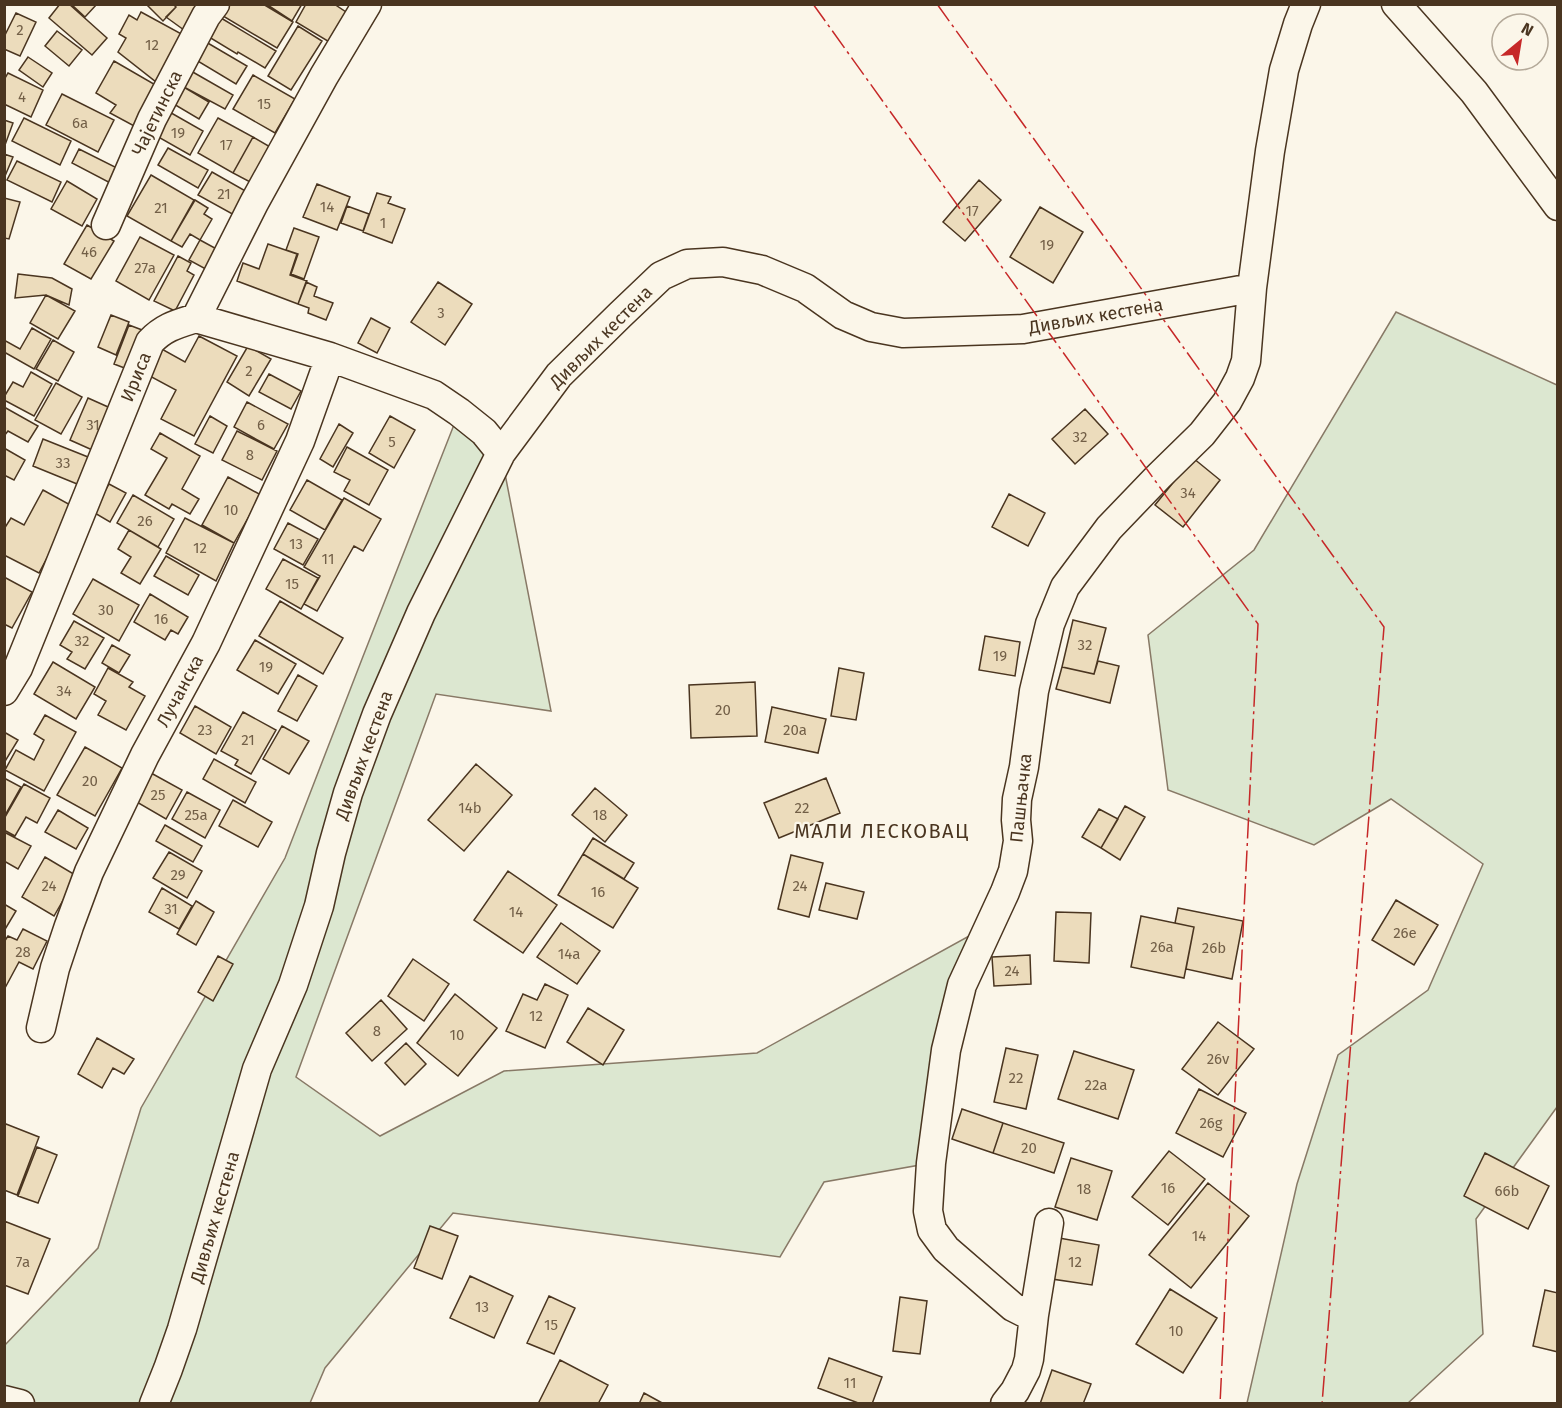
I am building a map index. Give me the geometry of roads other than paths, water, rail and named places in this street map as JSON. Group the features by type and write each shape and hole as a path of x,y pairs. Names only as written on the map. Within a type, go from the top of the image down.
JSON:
{"street":[{"name":"Чајетинска","path":"106,225 152,119 206,16 215,4"},
{"path":"368,4 324,76 260,193 196,318 330,357 434,395 484,432 501,453"},
{"path":"1252,288 1270,151 1284,70 1306,4"},
{"path":"1396,4 1474,92 1557,206"},
{"name":"Дивљих кестена","path":"154,1404 182,1329 257,1069 293,985 319,906 330,853 348,793 377,714 421,613 501,453 559,375 661,276 687,264 723,262 762,270 805,288 843,315 871,327 903,333 1023,329 1252,288"},
{"name":"Пашњачка","path":"1034,1315 1012,1307 946,1249 932,1230 928,1211 931,1163 946,1050 962,985 1005,892 1012,871 1018,841 1017,799 1024,767 1034,691 1050,624 1065,587 1109,528 1202,434 1227,402 1246,362 1252,288"},
{"name":"Ириса","path":"4,691 18,668 150,342 159,332 196,318"},
{"name":"Лучанска","path":"41,1028 55,968 89,872 145,755 206,643 295,452 330,357"},
{"path":"1005,1404 1015,1391 1029,1359 1048,1223"},
{"path":"4,1400 20,1404"}],"district":[{"name":"МАЛИ ЛЕСКОВАЦ","path":"882,831"}]}
